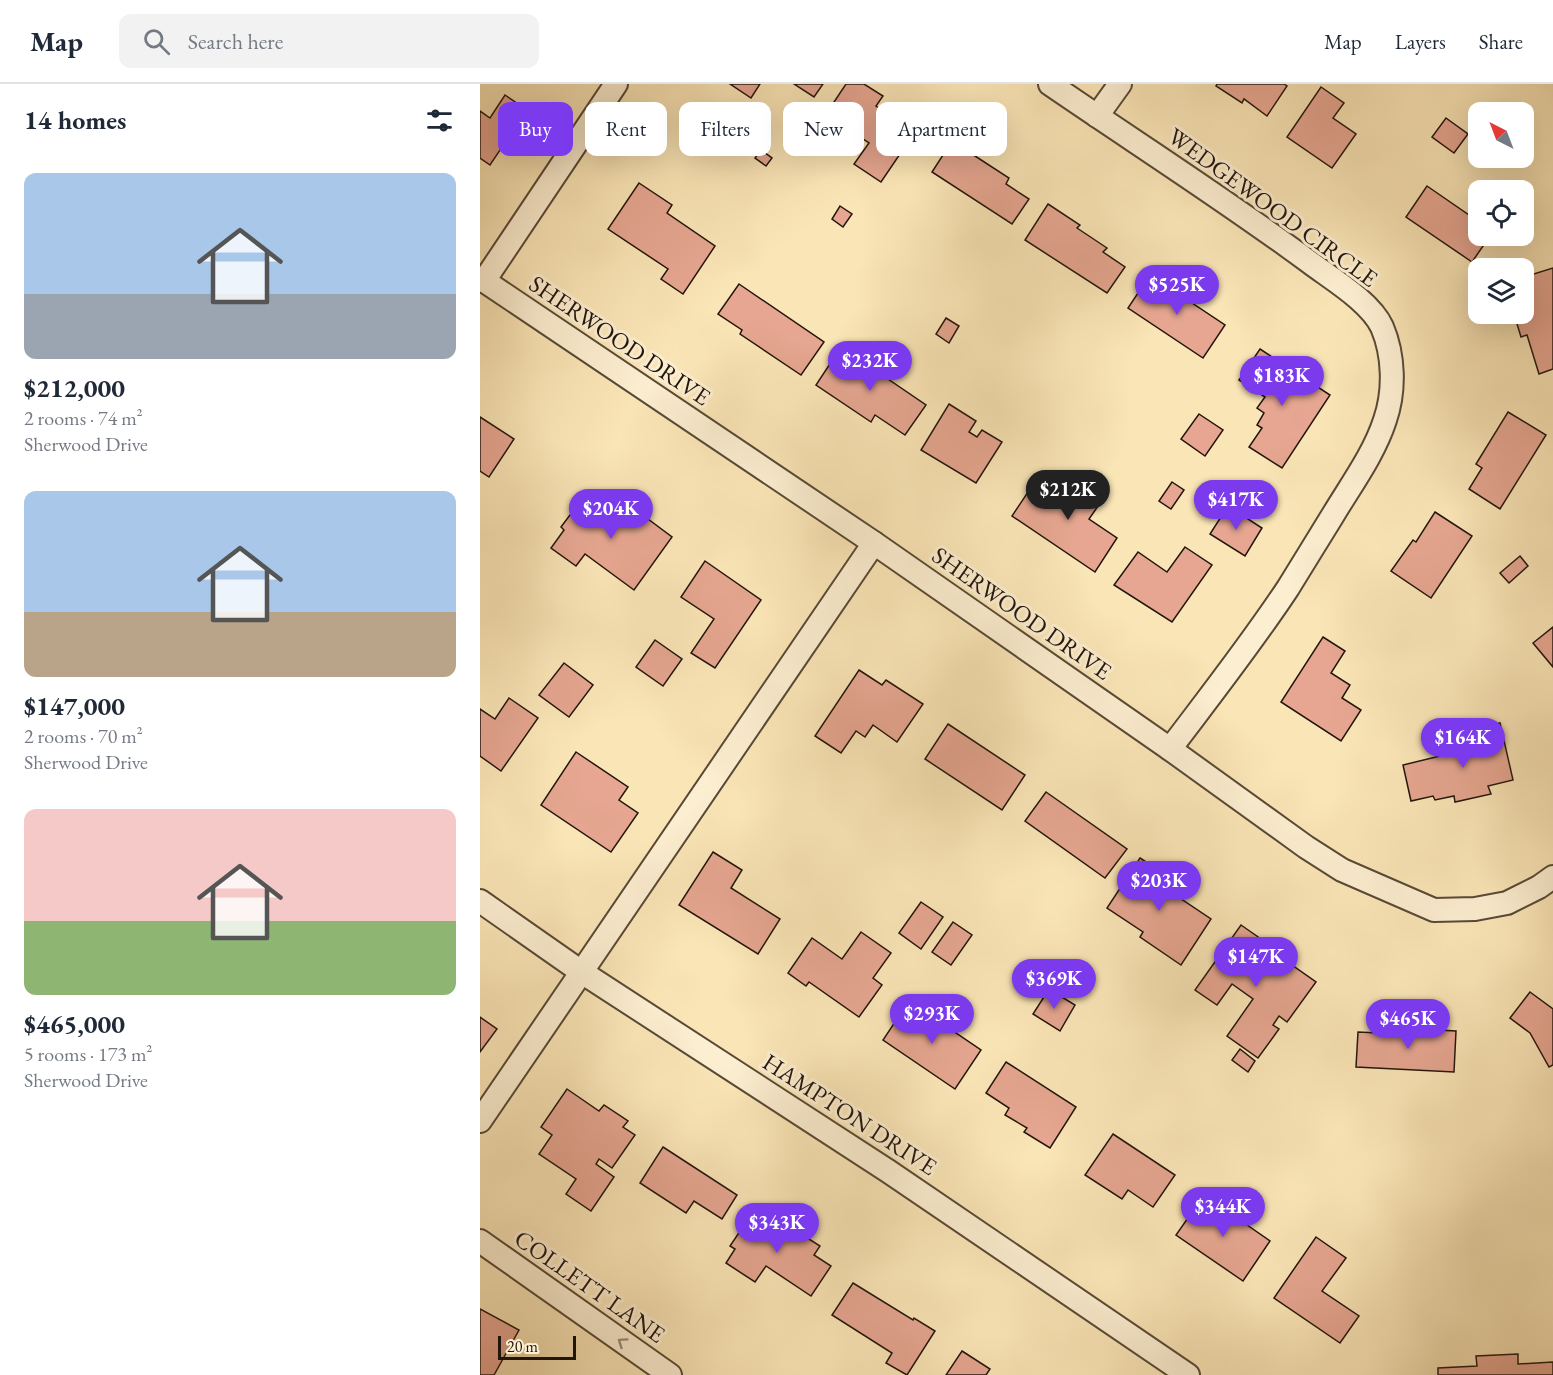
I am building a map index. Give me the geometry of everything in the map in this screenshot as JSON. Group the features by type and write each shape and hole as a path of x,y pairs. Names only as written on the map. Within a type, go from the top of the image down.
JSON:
{"street":[{"path":"482,280 616,84"},
{"name":"WEDGEWOOD CIRCLE","path":"1050,84 1245,215 1359,300 1381,326 1392,367 1386,418 1374,447 1287,589 1170,749"},
{"path":"1097,116 1120,84"},
{"name":"SHERWOOD DRIVE","path":"482,280 874,543 1342,870 1434,910 1475,909 1507,903 1539,887 1553,877"},
{"path":"480,1121 580,971 874,543"},
{"name":"HAMPTON DRIVE","path":"480,901 580,971 888,1171 1188,1375"},
{"name":"COLLETT LANE","path":"480,1241 670,1375"}],"building":[{"path":"730,84 760,84 751,98"},
{"path":"794,84 823,84 814,97"},
{"path":"846,84 864,84 883,96 879,102 876,102 876,156 899,156 881,182 854,164 860,156 864,156 864,150 869,143 864,140 864,102 834,102"},
{"path":"1217,84 1284,84 1287,86 1267,116 1244,99 1242,103 1216,86"},
{"path":"1321,87 1344,103 1333,118 1356,134 1332,168 1287,137"},
{"path":"505,95 515,102 500,102"},
{"path":"498,106 498,153 490,165 480,158 480,111 490,118"},
{"path":"1446,118 1468,134 1454,153 1432,137"},
{"path":"769,156 772,158 766,166 755,158"},
{"path":"942,156 975,156 1009,178 1006,184 1029,199 1012,224 932,172"},
{"path":"639,183 672,205 667,213 715,246 683,294 661,279 668,269 608,229"},
{"path":"1427,186 1468,214 1468,246 1483,246 1475,258 1468,259 1406,217"},
{"path":"1048,204 1080,225 1077,228 1107,248 1103,252 1125,267 1107,293 1025,240"},
{"path":"840,206 852,214 843,227 832,219"},
{"path":"1553,268 1553,369 1539,374 1527,335 1521,337 1517,324 1534,324 1534,274"},
{"path":"1150,275 1225,325 1203,358 1128,308"},
{"path":"739,284 824,342 801,375 740,334 742,330 718,314"},
{"path":"946,318 959,326 949,343 936,334"},
{"path":"841,347 926,405 905,435 875,415 871,422 816,385"},
{"path":"1260,349 1330,395 1282,468 1249,447 1262,428 1257,425 1264,413 1257,408 1265,397 1239,380"},
{"path":"949,404 976,421 969,432 977,437 982,430 1002,442 976,483 921,450"},
{"path":"1508,412 1546,435 1500,509 1469,489 1482,468 1476,464"},
{"path":"1199,414 1223,430 1205,456 1181,439"},
{"path":"480,417 514,439 489,477 480,471"},
{"path":"1079,478 1105,496 1089,519 1117,538 1095,572 1012,516 1036,480 1064,499"},
{"path":"1172,482 1184,490 1171,509 1159,501"},
{"path":"588,491 633,523 640,513 672,537 634,590 585,554 576,566 551,548 564,530 561,527"},
{"path":"1228,506 1262,528 1245,556 1210,534"},
{"path":"1435,512 1472,536 1431,598 1391,571 1413,540 1416,542"},
{"path":"1185,547 1212,565 1172,622 1114,585 1138,552 1167,572"},
{"path":"1520,556 1528,566 1509,583 1500,573"},
{"path":"705,561 761,600 715,668 691,653 714,619 681,597"},
{"path":"1553,627 1553,667 1533,643"},
{"path":"1323,637 1345,651 1331,673 1350,685 1342,698 1361,710 1341,741 1281,702"},
{"path":"655,640 682,659 663,686 636,667"},
{"path":"564,663 593,685 569,717 539,695"},
{"path":"859,670 882,685 886,680 923,704 897,742 873,725 865,737 856,731 841,753 815,736"},
{"path":"509,698 538,718 501,771 480,756 480,709 495,719"},
{"path":"1500,723 1513,780 1488,786 1491,794 1455,802 1454,796 1435,800 1433,796 1411,801 1403,765 1469,749 1465,731"},
{"path":"948,724 1025,775 1002,810 925,759"},
{"path":"576,752 628,787 619,800 638,813 611,852 541,805"},
{"path":"1046,792 1127,849 1105,878 1025,821"},
{"path":"713,852 742,870 731,888 780,919 758,954 679,905"},
{"path":"1140,858 1175,881 1168,890 1211,919 1181,965 1140,937 1143,932 1107,908"},
{"path":"921,902 943,917 921,949 899,933"},
{"path":"953,922 972,935 951,965 932,952"},
{"path":"1241,925 1271,946 1269,949 1316,982 1287,1022 1279,1016 1273,1025 1279,1029 1258,1058 1227,1036 1253,999 1232,984 1217,1005 1195,990"},
{"path":"861,932 891,953 873,978 882,985 859,1017 809,982 806,986 788,973 812,938 842,959"},
{"path":"1049,989 1075,1005 1060,1031 1033,1014"},
{"path":"1530,992 1553,1009 1553,1065 1549,1067 1530,1033 1510,1018"},
{"path":"909,1001 981,1050 955,1089 883,1040"},
{"path":"480,1017 497,1029 480,1052"},
{"path":"1402,1028 1456,1031 1454,1072 1356,1067 1358,1032 1401,1034"},
{"path":"1240,1049 1255,1061 1248,1072 1232,1060"},
{"path":"1006,1062 1076,1107 1050,1148 1024,1132 1027,1128 1005,1115 1009,1108 986,1093"},
{"path":"567,1089 599,1111 604,1105 628,1121 623,1127 635,1135 612,1168 599,1159 596,1164 614,1177 591,1211 566,1194 576,1179 539,1154 552,1135 541,1127"},
{"path":"1113,1134 1175,1175 1153,1207 1128,1190 1122,1199 1085,1175"},
{"path":"663,1147 737,1195 722,1219 694,1201 686,1213 640,1183"},
{"path":"1204,1195 1270,1241 1243,1281 1176,1235"},
{"path":"755,1209 781,1226 779,1229 793,1239 798,1232 820,1246 814,1255 831,1266 811,1296 766,1266 755,1282 726,1263 735,1249 730,1246"},
{"path":"1316,1237 1346,1258 1322,1291 1359,1316 1340,1343 1274,1298"},
{"path":"853,1283 935,1331 907,1375 886,1363 892,1353 832,1315"},
{"path":"480,1309 519,1330 494,1375 480,1375"},
{"path":"962,1351 990,1369 986,1375 946,1375"},
{"path":"1518,1354 1518,1364 1553,1362 1553,1375 1438,1375 1438,1368 1477,1366 1476,1356"}]}
